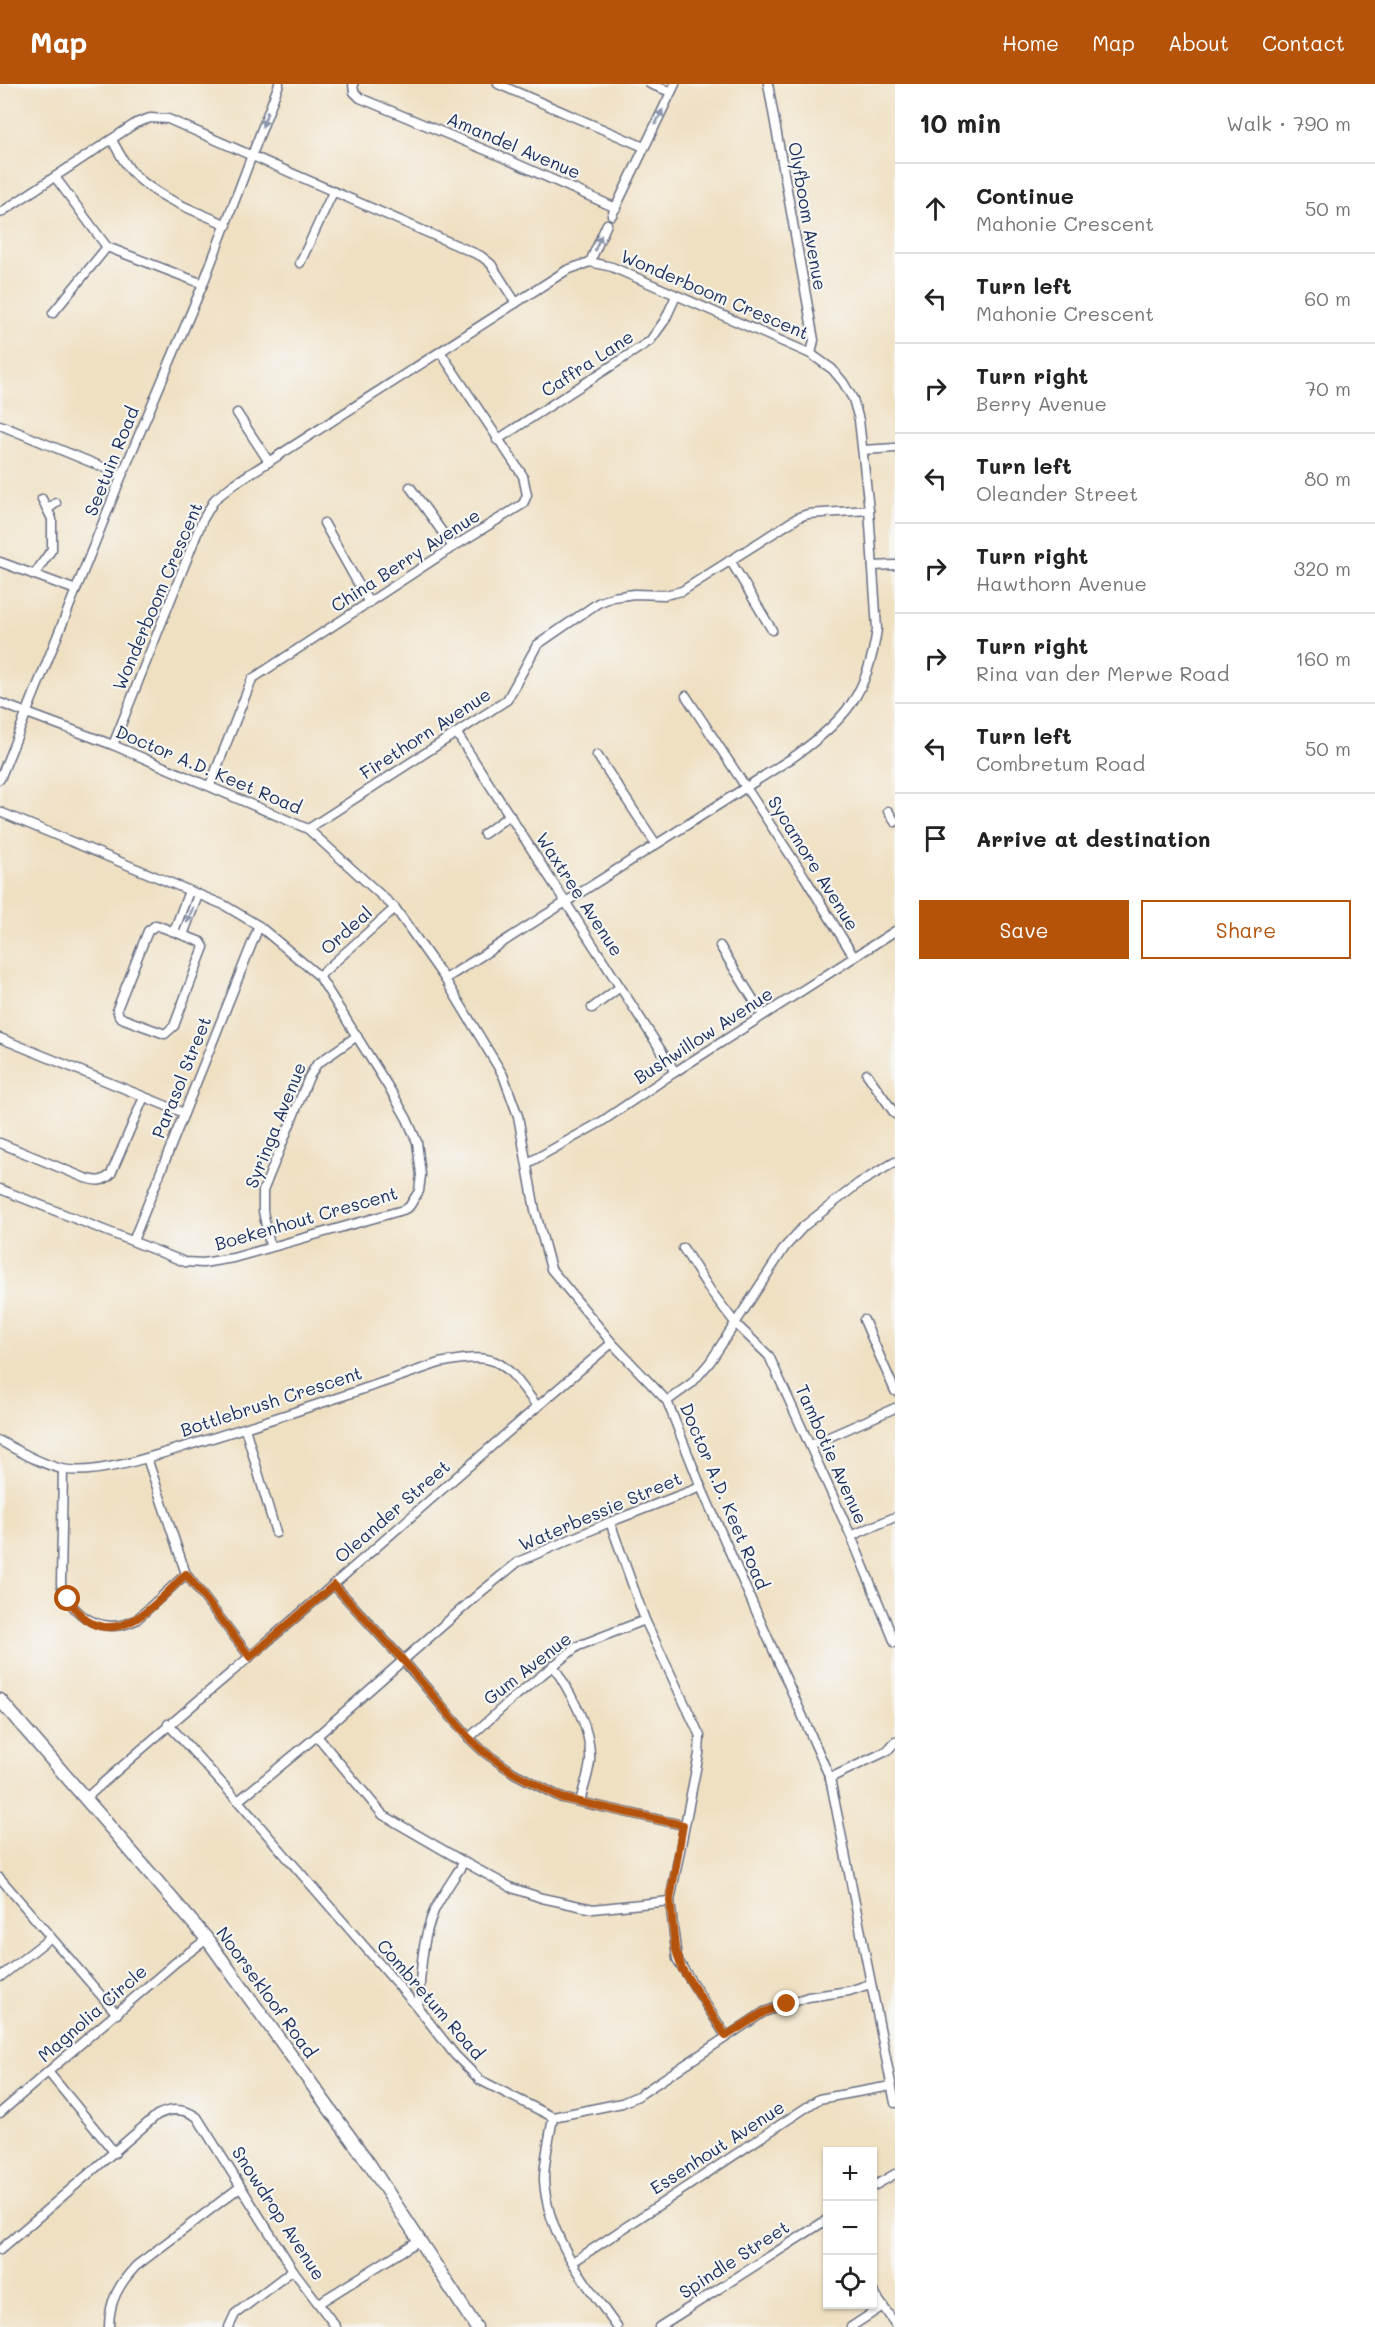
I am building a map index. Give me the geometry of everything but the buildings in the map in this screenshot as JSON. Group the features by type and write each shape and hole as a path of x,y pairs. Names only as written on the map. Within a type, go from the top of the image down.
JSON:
{"street":[{"name":"Seetuin Road","path":"0,779 122,475 203,284 254,155 279,84"},
{"name":"Amandel Avenue","path":"353,84 354,92 360,99 495,154 614,212 673,88"},
{"path":"498,84 644,147"},
{"path":"650,84 673,88"},
{"name":"Olyfboom Avenue","path":"768,84 814,340 811,354"},
{"path":"0,213 136,123 150,118 168,119 481,256 491,264 516,303"},
{"path":"111,140 132,172 145,183 169,198 226,225"},
{"path":"55,177 107,247 203,284"},
{"path":"300,263 333,192"},
{"path":"590,262 607,224"},
{"path":"53,313 107,247"},
{"name":"Wonderboom Crescent","path":"113,745 208,510 225,490 567,270 590,262 626,272 811,354 832,369 849,390 859,420 869,510 877,629 872,656 858,694 840,721 817,741 445,979"},
{"name":"Caffra Lane","path":"497,440 650,341 665,320 676,296"},
{"name":"China Berry Avenue","path":"210,785 252,679 453,547 517,509 526,499 527,489 523,476 441,353"},
{"path":"237,413 269,462"},
{"path":"0,425 122,475"},
{"path":"863,450 895,448"},
{"path":"410,487 453,547"},
{"path":"34,575 52,549 52,519 42,499"},
{"path":"48,509 56,503"},
{"name":"Firethorn Avenue","path":"308,829 507,700 537,645 598,603 613,597 634,594 675,594 784,525 808,514 869,510"},
{"path":"324,523 369,603"},
{"path":"730,560 772,630"},
{"path":"0,562 76,590"},
{"path":"873,566 895,565"},
{"path":"686,696 746,787"},
{"name":"Doctor A.D. Keet Road","path":"0,703 113,745 308,829 395,908 445,979 503,1075 518,1116 535,1210 551,1269 612,1344 668,1401 701,1486 830,1778 895,2103"},
{"name":"Waxtree Avenue","path":"457,734 675,1072"},
{"path":"597,755 656,844"},
{"name":"Sycamore Avenue","path":"746,787 854,957"},
{"path":"888,811 895,822"},
{"name":"Boekenhout Crescent","path":"0,812 224,906 259,926 319,976 407,1119 417,1142 421,1175 419,1191 409,1207 403,1210 233,1258 203,1263 185,1262 0,1188"},
{"path":"484,834 510,815"},
{"path":"178,933 189,891"},
{"path":"178,933 198,895"},
{"name":"Ordeal","path":"319,976 395,908"},
{"path":"156,925 178,933 202,943 204,950 174,1026 167,1033 160,1034 124,1019 117,1009 150,928 156,925"},
{"name":"Parasol Street","path":"133,1241 259,926"},
{"name":"Bushwillow Avenue","path":"528,1163 601,1122 895,931"},
{"path":"720,946 763,1016"},
{"path":"592,1008 620,987"},
{"name":"Syringa Avenue","path":"270,1246 262,1211 262,1191 309,1077 320,1060 357,1036"},
{"path":"0,1038 184,1113"},
{"path":"867,1074 895,1114"},
{"path":"0,1143 91,1180 104,1180 111,1174 144,1096"},
{"path":"668,1401 692,1383 710,1362 785,1247 804,1226 859,1183 895,1162"},
{"name":"Tambotie Avenue","path":"683,1248 710,1290 736,1324 769,1356 851,1536 895,1643"},
{"path":"864,1320 895,1391"},
{"name":"Oleander Street","path":"85,1799 168,1724 250,1657 537,1406 612,1344"},
{"name":"Bottlebrush Crescent","path":"0,1441 63,1470 110,1467 245,1428 439,1363 460,1359 481,1358 495,1361 507,1368 537,1406"},
{"path":"811,1445 895,1408"},
{"path":"245,1428 276,1533"},
{"path":"147,1458 186,1574 250,1657"},
{"path":"63,1470 60,1584 68,1599 85,1619 100,1626 130,1623 186,1574"},
{"name":"Waterbessie Street","path":"238,1801 317,1736 402,1659 518,1562 701,1486"},
{"path":"851,1536 895,1517"},
{"path":"610,1522 645,1620 700,1736 699,1754 683,1825 670,1900 677,1959 726,2036"},
{"path":"334,1585 402,1659 469,1738 484,1752 514,1773 562,1798 683,1825"},
{"name":"Gum Avenue","path":"469,1738 578,1646 645,1620"},
{"path":"553,1665 570,1691 588,1743 590,1761 579,1802"},
{"name":"Noorsekloof Road","path":"0,1700 207,1939 370,2165 476,2327"},
{"name":"Combretum Road","path":"168,1724 418,2008 455,2055 480,2080 553,2117"},
{"path":"317,1736 383,1815 512,1888 593,1909 670,1900"},
{"path":"830,1778 887,1751 895,1742"},
{"path":"418,2008 424,1948 429,1925 435,1909 464,1862"},
{"path":"0,1878 117,2014"},
{"path":"0,1977 50,1938"},
{"name":"Magnolia Circle","path":"0,2113 176,1962 207,1939"},
{"path":"617,2327 561,2243 547,2200 544,2180 553,2117 615,2105 639,2096 764,2012 808,1997 849,1991 870,1984"},
{"path":"0,2250 115,2153 49,2073"},
{"name":"Essenhout Avenue","path":"573,2262 819,2099 891,2086"},
{"name":"Snowdrop Avenue","path":"115,2153 164,2112 178,2109 191,2113 196,2117 293,2270 320,2302 336,2327"},
{"path":"877,2185 895,2174"},
{"path":"109,2327 111,2308 122,2281 136,2266 240,2187"},
{"name":"Spindle Street","path":"659,2327 823,2223"},
{"path":"320,2302 418,2241"},
{"path":"229,2327 235,2314 293,2270"},
{"path":"877,2296 895,2324"},
{"path":"851,2327 883,2306"}],"route":[{"path":"68,1599 91,1623 100,1626 130,1623 186,1574 250,1657 334,1585 402,1659 469,1738 484,1752 514,1773 562,1798 683,1825 670,1900 677,1959 726,2036 764,2012 787,2004"}]}
